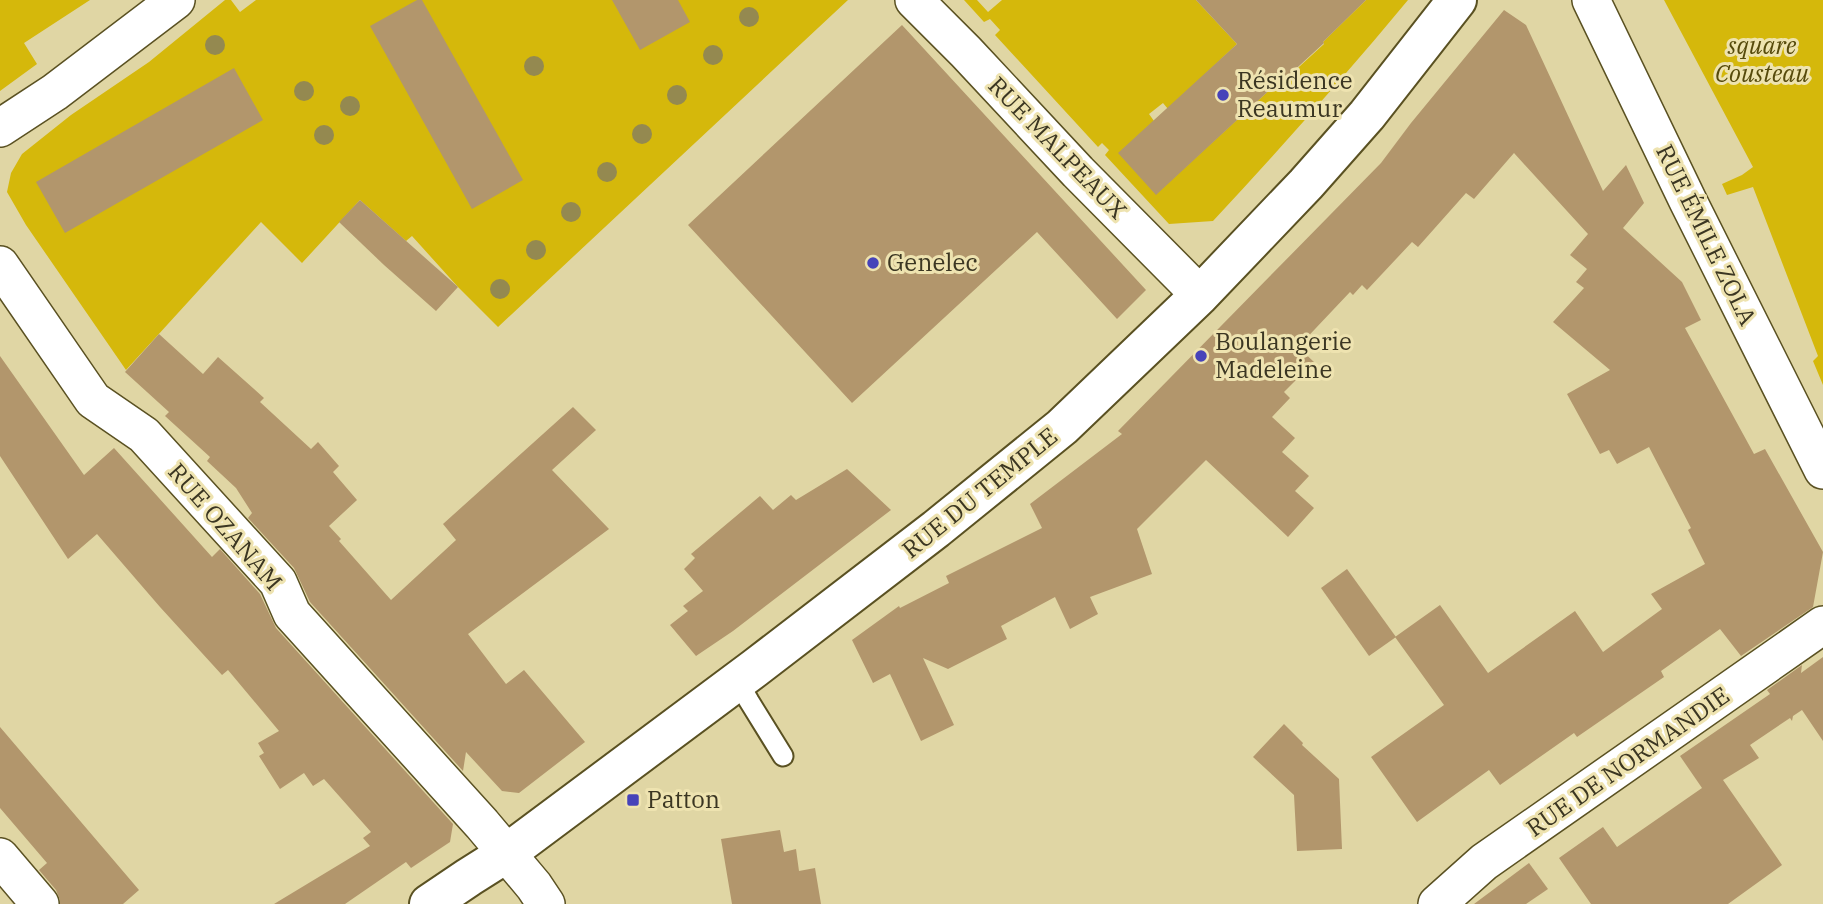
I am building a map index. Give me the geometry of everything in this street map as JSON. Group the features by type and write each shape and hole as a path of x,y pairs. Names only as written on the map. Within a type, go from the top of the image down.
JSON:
{"street":[{"path":"0,128 55,92 176,0"},
{"name":"RUE MALPEAUX","path":"914,0 1200,295"},
{"name":"RUE DU TEMPLE","path":"429,904 507,853 755,668 936,529 1062,427 1200,295 1306,184 1367,115 1457,0"},
{"name":"RUE ÉMILE ZOLA","path":"1591,0 1823,470"},
{"name":"RUE OZANAM","path":"0,265 93,400 144,435 278,582 292,614 482,824 546,904"},
{"name":"RUE DE NORMANDIE","path":"1437,904 1484,862 1823,625"},
{"path":"0,856 40,904"}],"lane":[{"path":"737,680 783,756"}],"green space":[{"path":"0,0 90,0 24,43 37,64 0,91"},
{"path":"225,0 231,0 240,12 256,0 848,0 498,327 412,236 406,241 360,200 302,263 261,222 126,370 26,225 7,192 11,173 22,154 71,115 149,62"},
{"path":"964,0 977,0 988,12 1002,0 1196,0 1237,44 1168,109 1163,103 1149,114 1154,121 1119,153 1156,194 1324,44 1323,42 1366,0 1408,0 1312,112 1213,221 1169,224 1105,155 1109,150 1102,143 1098,147 995,35 1000,30 990,19 984,22"},
{"name":"square Cousteau","path":"1664,0 1823,0 1823,385 1813,361 1818,356 1753,187 1727,195 1722,184 1753,167"}],"building":[{"path":"417,0 422,0 523,180 472,209 370,26"},
{"path":"612,0 678,0 690,22 640,50"},
{"name":"Résidence Reaumur","path":"1196,0 1366,0 1324,43 1156,195 1118,153 1237,44"},
{"path":"1504,10 1526,25 1603,191 1626,165 1644,203 1623,228 1682,282 1701,320 1685,328 1754,454 1765,449 1823,552 1813,607 1741,656 1720,629 1661,671 1664,677 1577,737 1574,733 1500,785 1489,770 1417,822 1371,757 1444,705 1395,637 1440,605 1488,673 1575,611 1603,652 1662,609 1651,594 1705,564 1688,530 1691,528 1649,447 1617,464 1609,450 1600,454 1567,394 1610,370 1553,322 1584,288 1576,282 1587,269 1570,255 1588,234 1514,153 1474,199 1466,193 1418,247 1412,242 1367,290 1362,285 1353,295 1350,292 1298,347 1314,362 1284,392 1290,398 1272,417 1295,438 1282,452 1309,476 1295,491 1314,508 1288,537 1206,460 1137,529 1152,574 1090,597 1098,614 1070,629 1055,597 1001,626 1007,639 948,669 923,658 954,725 921,741 890,674 873,683 852,640 899,606 900,608 949,583 946,576 1042,528 1030,504 1122,434 1118,431 1381,163"},
{"path":"902,25 1146,290 1117,319 1037,232 852,403 688,225"},
{"path":"234,68 263,120 65,233 36,182"},
{"path":"360,200 458,287 436,311 339,222"},
{"path":"159,334 203,374 218,357 264,398 260,402 311,449 318,442 339,466 333,472 357,500 329,526 391,600 456,540 443,524 573,407 596,430 552,470 609,529 468,634 506,684 524,670 585,742 519,793 502,791 466,752 463,771 310,602 294,568 248,518 252,513 236,488 207,461 210,457 165,416 169,412 125,372"},
{"path":"0,356 84,475 114,448 212,557 220,549 260,594 276,628 453,824 450,842 411,868 406,862 345,904 274,904 370,846 363,838 371,832 324,779 313,786 304,773 280,789 259,756 264,753 258,743 279,731 228,670 222,675 97,534 68,559 0,456"},
{"path":"847,469 891,510 733,631 696,656 670,625 688,611 683,606 703,591 684,569 695,558 691,554 760,496 773,510 791,495 796,500"},
{"path":"1347,569 1396,637 1369,656 1321,588"},
{"path":"1823,657 1823,741 1802,710 1793,716 1792,721 1790,718 1750,745 1759,758 1723,780 1782,865 1728,904 1591,904 1559,858 1603,827 1617,847 1702,788 1680,756 1770,694 1767,690 1802,665 1801,673"},
{"path":"1284,724 1302,745 1339,779 1342,849 1297,851 1294,795 1253,757"},
{"path":"0,727 139,890 123,904 60,904 56,890 39,870 47,863 0,808"},
{"path":"780,830 784,852 796,849 799,871 815,868 821,904 732,904 721,839"},
{"path":"1529,863 1548,889 1526,904 1474,904"}],"place":[{"name":"Résidence Reaumur","path":"1223,95"},
{"name":"Genelec","path":"873,263"},
{"name":"Boulangerie Madeleine","path":"1201,356"},
{"name":"Patton","path":"633,800"}]}
